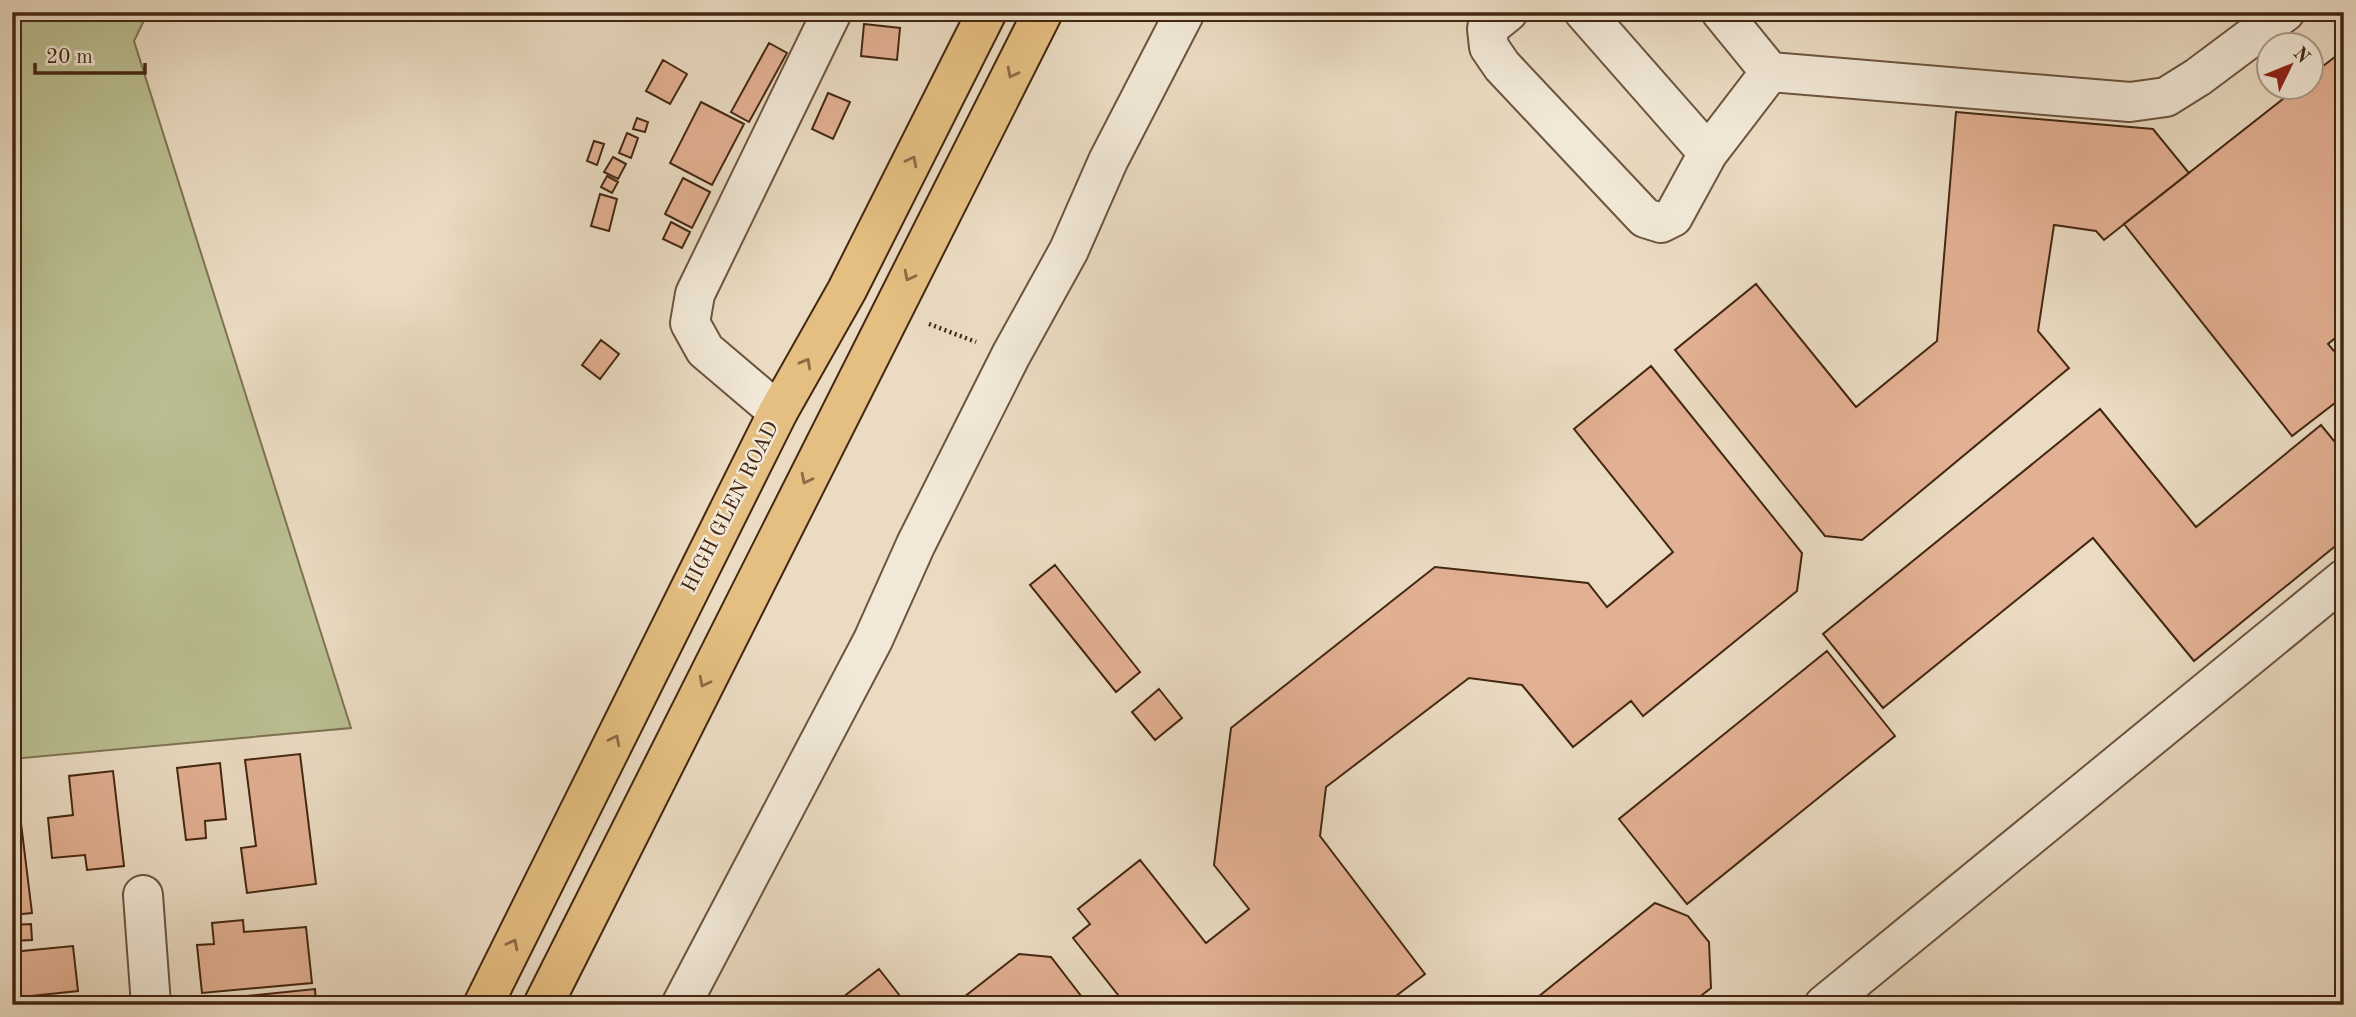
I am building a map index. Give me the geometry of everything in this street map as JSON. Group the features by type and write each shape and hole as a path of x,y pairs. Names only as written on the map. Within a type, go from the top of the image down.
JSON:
{"main road":[{"name":"HIGH GLEN ROAD","path":"482,1005 778,412 847,290 987,12"},
{"path":"543,1005 1043,12"}],"street":[{"path":"778,412 705,350 690,323 695,293 832,12"},
{"path":"681,1005 873,640 929,520 1011,355 1069,250 1108,161 1185,12"},
{"path":"1508,12 1488,29 1489,47 1502,66 1645,218 1661,223 1674,217 1708,153 1770,72"},
{"path":"1584,12 1708,153"},
{"path":"1721,12 1770,72 2130,102 2166,97 2198,77 2285,12"},
{"path":"1824,1005 2344,579"},
{"path":"143,895 151,1005"}],"green space":[{"path":"12,12 148,12 134,41 351,728 12,759"}],"building":[{"path":"864,24 900,28 897,60 861,56"},
{"path":"769,43 787,53 749,122 731,112"},
{"path":"2344,50 2344,331 2328,344 2344,363 2344,396 2292,436 2124,224 2279,102 2324,102 2324,65"},
{"path":"663,60 687,74 670,104 646,91"},
{"path":"828,93 850,102 833,139 812,129"},
{"path":"701,102 744,124 712,185 670,163"},
{"path":"1956,112 2153,129 2189,173 2104,240 2096,231 2054,225 2038,331 2069,368 1862,540 1825,536 1675,350 1756,284 1856,407 1937,341"},
{"path":"637,118 648,122 645,132 633,129"},
{"path":"627,133 638,138 631,158 619,153"},
{"path":"594,141 604,144 597,165 587,161"},
{"path":"613,157 626,164 618,179 604,172"},
{"path":"607,176 618,182 612,193 601,187"},
{"path":"683,178 710,192 692,228 665,214"},
{"path":"600,194 617,199 609,231 591,226"},
{"path":"671,222 690,232 682,248 663,239"},
{"path":"601,340 619,354 600,379 582,365"},
{"path":"1651,366 1802,553 1797,591 1643,716 1631,701 1573,747 1522,685 1469,678 1326,787 1320,836 1425,974 1384,1005 1126,1005 1073,938 1090,924 1078,909 1140,860 1206,943 1249,909 1214,865 1231,728 1435,567 1588,583 1607,607 1673,552 1574,429"},
{"path":"2100,409 2196,527 2321,425 2344,453 2344,539 2194,661 2093,538 1883,708 1823,634"},
{"path":"1055,565 1140,672 1116,692 1030,585"},
{"path":"1827,651 1895,736 1687,904 1619,819"},
{"path":"1159,689 1182,718 1155,740 1132,712"},
{"path":"300,754 316,884 247,893 241,848 256,846 245,760"},
{"path":"220,763 226,819 205,821 206,838 186,840 177,768"},
{"path":"113,771 124,866 87,870 85,855 52,858 48,818 73,815 69,776"},
{"path":"20,815 32,913 12,915 12,816"},
{"path":"1655,903 1688,916 1709,942 1711,988 1689,1005 1528,1005"},
{"path":"243,920 244,932 306,927 312,983 202,993 197,945 214,944 212,923"},
{"path":"31,924 32,940 12,941 12,925"},
{"path":"73,946 78,991 12,998 12,952"},
{"path":"1019,954 1051,957 1088,1005 962,1005 959,1001"},
{"path":"879,969 907,1005 833,1005"},
{"path":"315,989 316,1005 206,1005 206,1000"}]}
